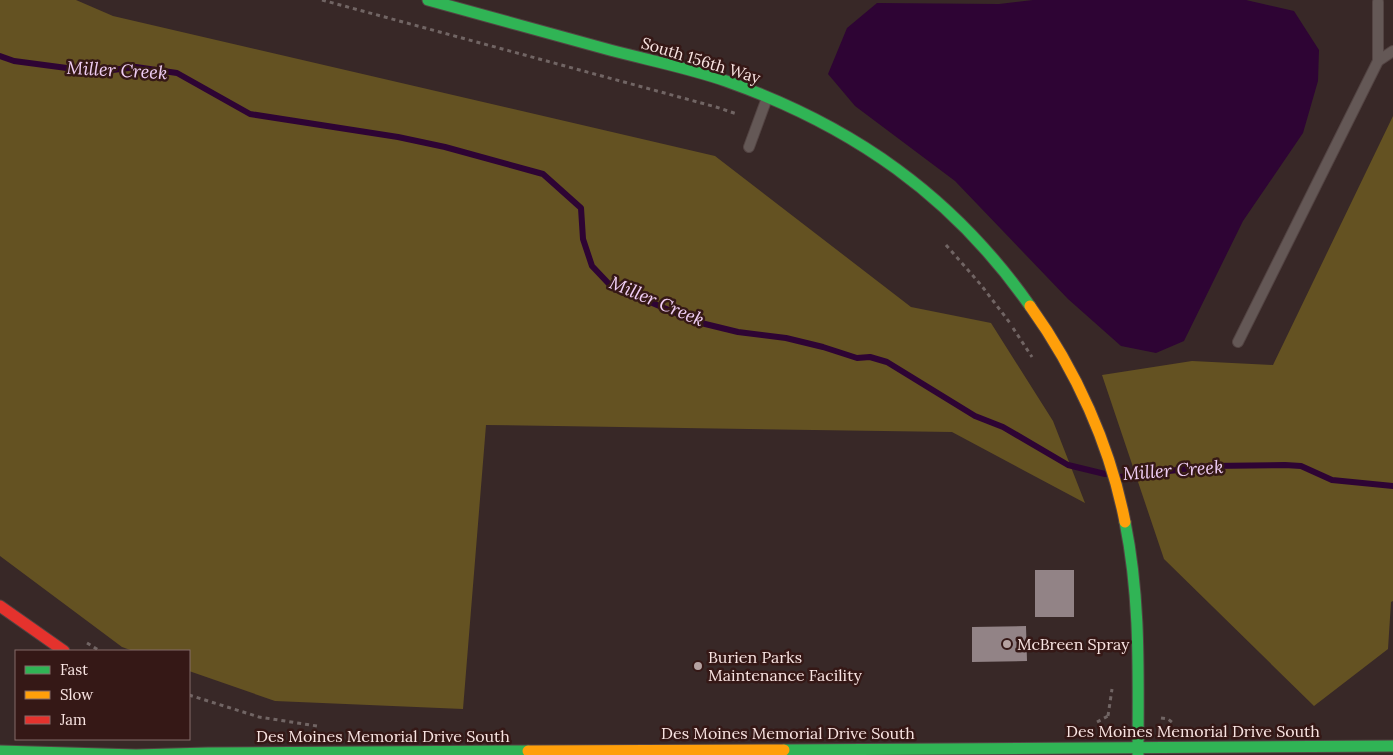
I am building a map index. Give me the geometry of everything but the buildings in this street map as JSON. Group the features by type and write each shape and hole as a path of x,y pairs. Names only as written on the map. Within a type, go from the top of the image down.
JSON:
{"street":[{"name":"South 156th Way","path":"428,0 725,81 768,97 829,125 878,155 923,189 965,227 1003,269 1037,314 1067,363 1092,414 1114,476 1132,554 1139,621 1138,751"},
{"path":"0,606 63,650"},
{"path":"195,743 208,753"},
{"name":"Des Moines Memorial Drive South","path":"0,752 136,755 208,753 488,754 1138,751 1393,746"}],"lane":[{"path":"1238,342 1378,61 1378,2"},
{"path":"1378,61 1393,51"},
{"path":"749,147 768,97"}],"path":[{"path":"1108,716 1113,685"}],"shaded area":[{"path":"0,0 76,0 113,16 715,156 911,307 991,323 1053,421 1085,503 952,432 486,425 463,709 275,701 190,671 190,650 130,650 122,647 0,556"},
{"path":"1033,0 1246,0 1294,11 1319,50 1318,81 1303,133 1243,221 1184,341 1156,353 1121,346 1068,299 955,181 855,106 828,74 847,28 877,3 999,4"},
{"path":"1393,116 1393,601 1391,602 1388,649 1314,706 1164,559 1102,375 1192,361 1273,365"}],"waterway":[{"name":"Miller Creek","path":"0,56 14,61 97,72 136,67 177,73 250,114 398,137 445,147 543,174 581,208 583,239 592,266 610,285 697,322 738,332 786,338 857,358 870,357 887,362 975,416 1003,427 1068,465 1105,474"},
{"name":"Miller Creek","path":"1120,477 1210,466 1285,465 1301,466 1332,480 1393,486"}],"traffic: fast":[{"path":"428,0 712,76 772,99 816,120 858,143 897,169 933,198 968,231 1000,267 1030,306"},
{"path":"1125,522 1134,581 1136,610 1138,755"},
{"path":"784,750 1393,746"},
{"path":"0,751 136,755 528,751"}],"traffic: slow":[{"path":"1030,306 1062,356 1089,409 1110,465 1125,522"},
{"path":"528,751 784,750"}],"traffic: jam":[{"path":"0,606 63,650"}],"place":[{"name":"McBreen Spray","path":"1007,644"},
{"name":"Burien Parks Maintenance Facility","path":"698,666"}]}
